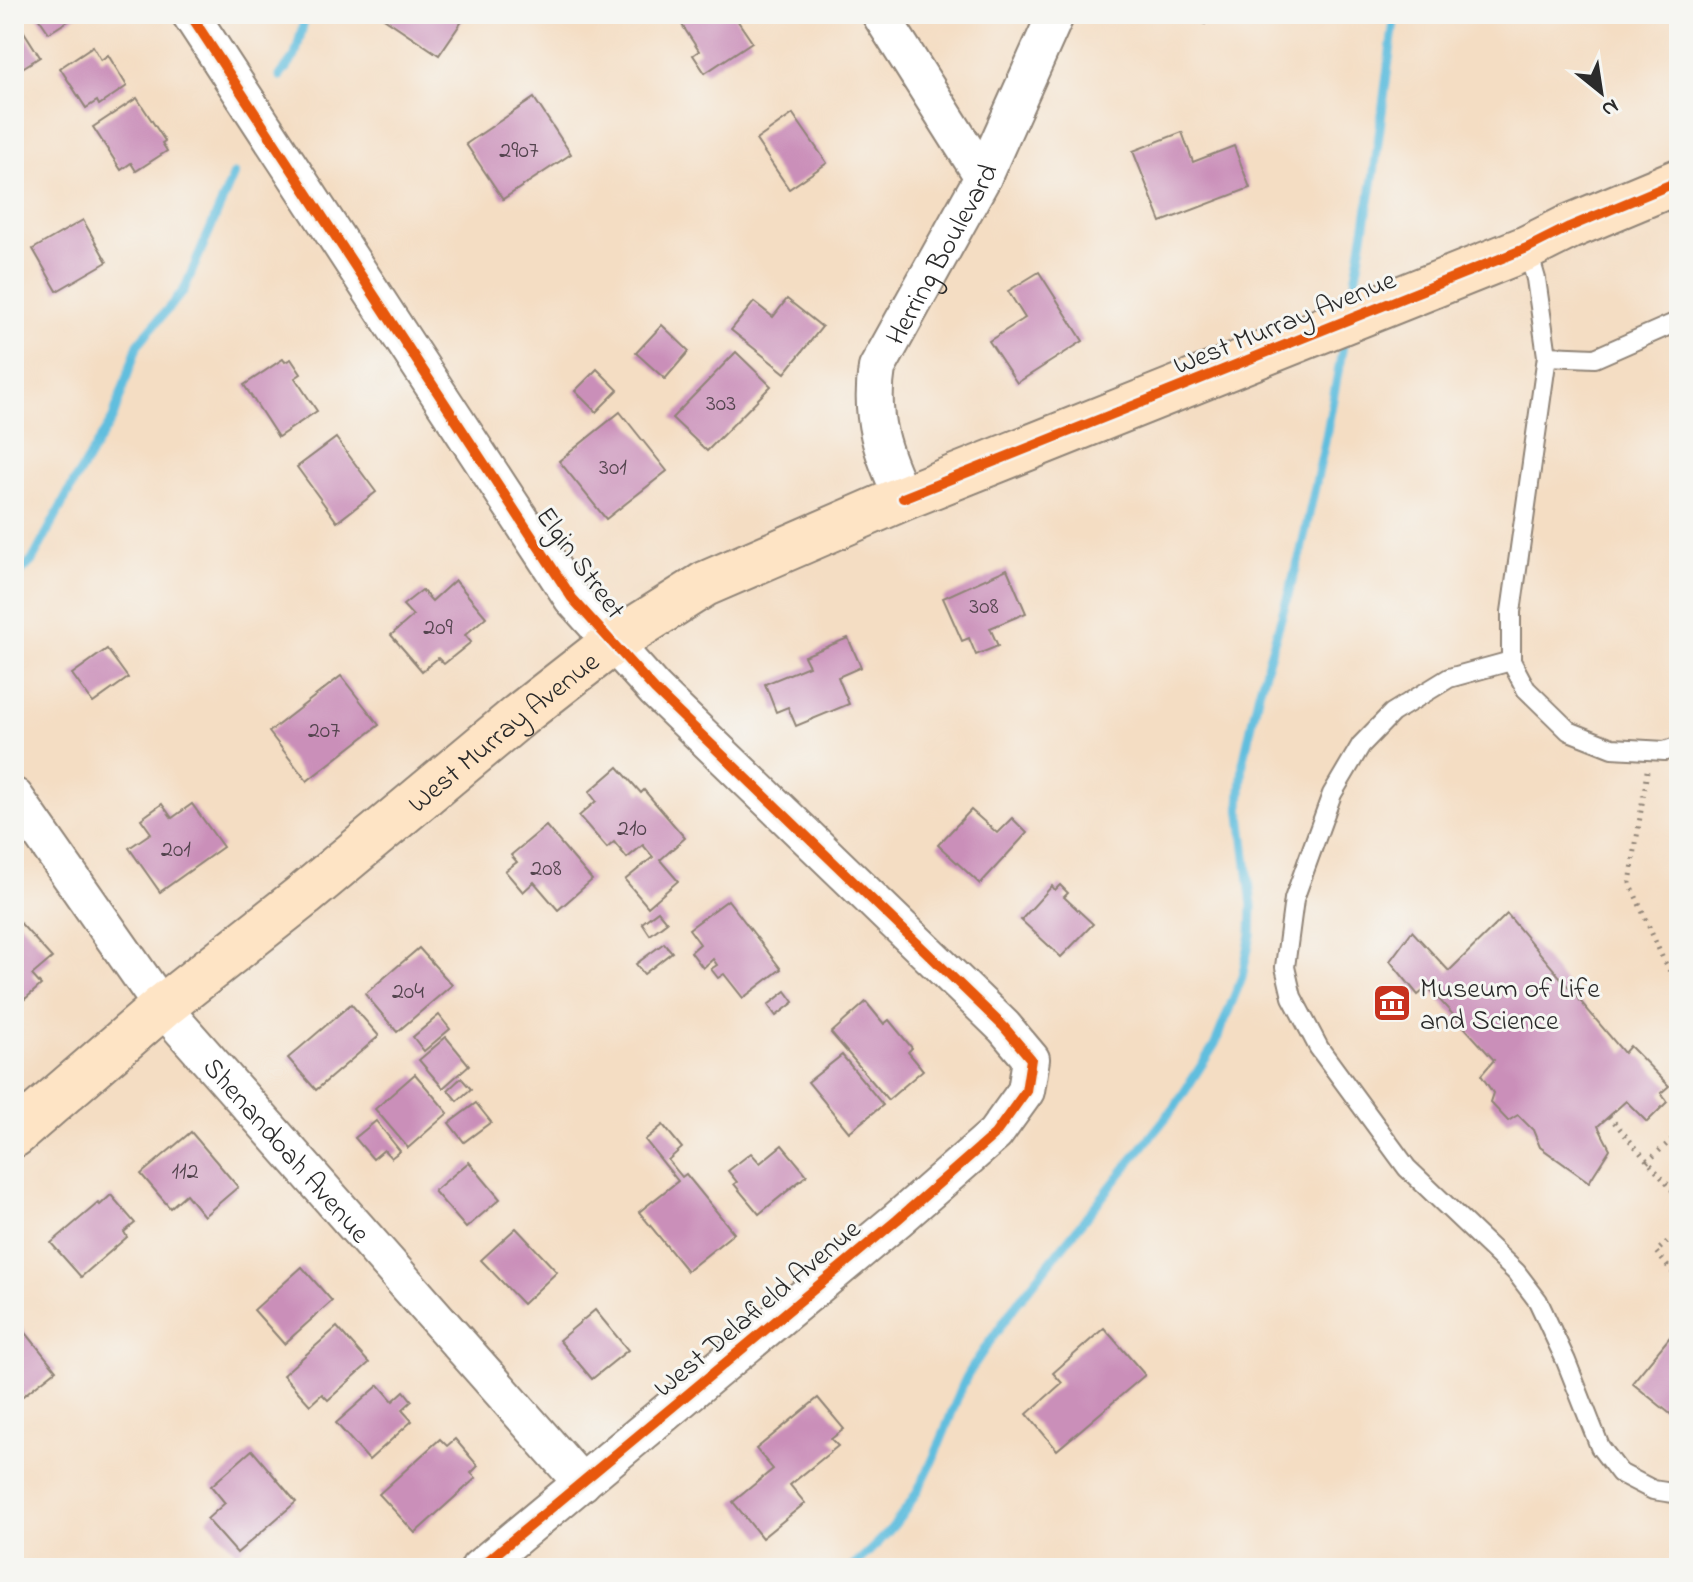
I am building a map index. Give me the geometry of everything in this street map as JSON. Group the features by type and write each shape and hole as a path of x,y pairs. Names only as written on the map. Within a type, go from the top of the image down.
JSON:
{"street":[{"name":"Elgin Street","path":"190,14 572,598 655,690 1004,1027 1031,1059"},
{"path":"880,14 983,177"},
{"name":"Herring Boulevard","path":"903,498 890,472 875,424 873,394 877,368 983,177 1056,14"},
{"name":"West Murray Avenue","path":"14,1135 162,1007 304,895 520,715 612,643 705,584 903,498 1527,248 1679,181"},
{"name":"Shenandoah Avenue","path":"15,797 162,1007 582,1483"},
{"name":"West Delafield Avenue","path":"479,1568 897,1220 995,1134 1026,1091 1031,1059"}],"lane":[{"path":"1527,248 1536,279 1547,356 1511,612 1511,661 1526,689 1569,731 1612,748 1665,751 1679,746"},
{"path":"1547,356 1595,358 1679,321"},
{"path":"1511,661 1449,678 1392,713 1361,745 1332,794 1294,899 1285,967 1292,997 1319,1048 1407,1168 1516,1272 1538,1301 1600,1447 1620,1473 1653,1490 1679,1494"}],"path":[{"path":"1649,750 1630,883 1663,959 1679,987"},
{"path":"1609,1116 1679,1198"},
{"path":"1647,1162 1679,1133"},
{"path":"1679,1231 1656,1252 1679,1280"}],"building":[{"path":"36,14 79,14 49,33"},
{"path":"378,14 467,14 439,55"},
{"path":"675,14 733,14 752,42 705,73 693,55 699,51"},
{"path":"1177,14 1209,14 1205,24"},
{"path":"21,27 40,57 14,73 14,32"},
{"path":"93,46 101,60 108,55 127,86 99,105 97,101 86,108 60,68"},
{"path":"137,98 165,141 162,143 167,151 136,171 131,163 121,170 93,127"},
{"path":"534,98 571,154 503,199 466,144"},
{"path":"793,114 827,163 789,189 756,140"},
{"path":"1182,132 1193,162 1234,146 1250,188 1161,222 1133,151"},
{"path":"83,220 107,262 57,291 33,249"},
{"path":"1039,272 1083,341 1017,383 989,341 1025,318 1008,291"},
{"path":"787,299 822,327 785,373 731,330 754,302 773,317"},
{"path":"662,325 689,351 665,379 636,353"},
{"path":"736,352 771,386 707,451 672,418"},
{"path":"283,359 285,362 291,359 301,374 295,378 317,411 278,437 244,385"},
{"path":"597,369 618,390 596,412 575,391"},
{"path":"620,412 667,471 606,519 559,461"},
{"path":"336,438 376,492 337,522 297,467"},
{"path":"1007,569 1026,613 990,628 998,646 976,655 969,638 962,641 943,598"},
{"path":"455,580 486,617 465,635 471,642 444,664 438,658 422,671 391,635 413,616 403,605 422,590 432,601"},
{"path":"848,638 861,667 838,677 849,704 796,726 788,707 776,712 765,684 809,666 804,656"},
{"path":"107,649 128,678 93,703 72,674"},
{"path":"341,676 379,725 307,781 269,732"},
{"path":"618,767 641,793 644,790 685,838 660,860 678,881 648,907 625,880 653,857 643,845 627,858 614,842 607,848 579,816 596,801 589,792"},
{"path":"162,804 172,818 192,804 223,847 160,892 129,848 151,833 141,819"},
{"path":"971,810 997,833 1012,818 1027,833 980,884 938,845"},
{"path":"546,826 592,880 558,910 534,882 523,892 505,871 517,862 511,855"},
{"path":"1060,885 1068,893 1064,897 1093,924 1061,957 1021,920 1052,886 1055,890"},
{"path":"728,900 781,969 743,998 724,974 718,978 711,969 717,965 713,959 703,968 691,952 700,944 689,929"},
{"path":"658,911 667,922 650,935 642,923"},
{"path":"1507,914 1624,1053 1630,1046 1669,1086 1661,1093 1667,1102 1647,1122 1626,1101 1598,1126 1610,1149 1589,1182 1540,1147 1533,1130 1518,1115 1508,1121 1490,1102 1493,1093 1481,1075 1494,1060 1428,987 1418,995 1390,961 1412,931 1449,971"},
{"path":"14,916 52,958 32,975 41,985 25,999 17,990 14,992"},
{"path":"664,943 672,952 644,974 636,964"},
{"path":"419,948 452,985 397,1032 365,994"},
{"path":"786,991 794,1002 776,1016 768,1005"},
{"path":"866,1002 884,1024 889,1020 912,1048 908,1052 923,1070 888,1100 831,1033"},
{"path":"351,1004 379,1036 316,1090 288,1058"},
{"path":"439,1015 450,1029 424,1051 413,1037"},
{"path":"446,1037 469,1065 443,1088 419,1060"},
{"path":"842,1055 883,1105 849,1132 808,1082"},
{"path":"415,1074 448,1113 408,1148 375,1109"},
{"path":"461,1078 471,1089 457,1101 448,1090"},
{"path":"476,1103 491,1122 464,1142 449,1123"},
{"path":"376,1121 400,1151 391,1158 384,1150 373,1159 355,1138"},
{"path":"663,1125 682,1148 668,1160 682,1177 686,1174 734,1233 687,1271 639,1212 678,1181 645,1140"},
{"path":"191,1132 238,1187 204,1216 186,1194 170,1208 141,1174"},
{"path":"782,1145 807,1175 759,1214 734,1184 737,1182 728,1171 751,1153 760,1163"},
{"path":"469,1162 500,1199 466,1228 434,1191"},
{"path":"111,1195 135,1223 124,1232 127,1237 81,1277 51,1243"},
{"path":"516,1228 557,1272 523,1304 481,1260"},
{"path":"302,1267 332,1301 284,1344 254,1310"},
{"path":"595,1310 628,1350 592,1379 559,1340"},
{"path":"14,1318 56,1370 14,1403"},
{"path":"337,1327 369,1363 328,1400 322,1394 310,1405 283,1375"},
{"path":"1104,1328 1145,1375 1057,1450 1027,1414 1062,1383 1053,1373"},
{"path":"1674,1332 1679,1336 1679,1421 1632,1383"},
{"path":"379,1385 393,1401 404,1391 412,1401 402,1410 412,1421 369,1460 336,1423"},
{"path":"818,1398 844,1429 831,1439 838,1446 790,1485 805,1503 762,1538 733,1502 773,1469 756,1449"},
{"path":"440,1439 447,1446 455,1439 478,1466 471,1473 476,1478 415,1533 379,1494"},
{"path":"252,1450 296,1502 237,1553 207,1519 225,1503 211,1486"}],"waterway":[{"path":"280,76 295,56 306,14"},
{"path":"1351,305 1374,173 1395,14"},
{"path":"14,579 32,561 113,418 138,344 184,290 234,174"},
{"path":"850,1568 882,1539 917,1492 966,1378 989,1342 1176,1105 1215,1044 1242,977 1251,935 1252,906 1240,806 1243,763 1259,692 1300,555 1345,335"}],"cycle path":[{"path":"190,14 572,598 655,690 1004,1027 1031,1059 1026,1091 995,1134 897,1220 479,1568"},
{"path":"903,498 1527,248 1679,181"}],"place":[{"name":"Museum of Life and Science","path":"1392,1003"}]}
